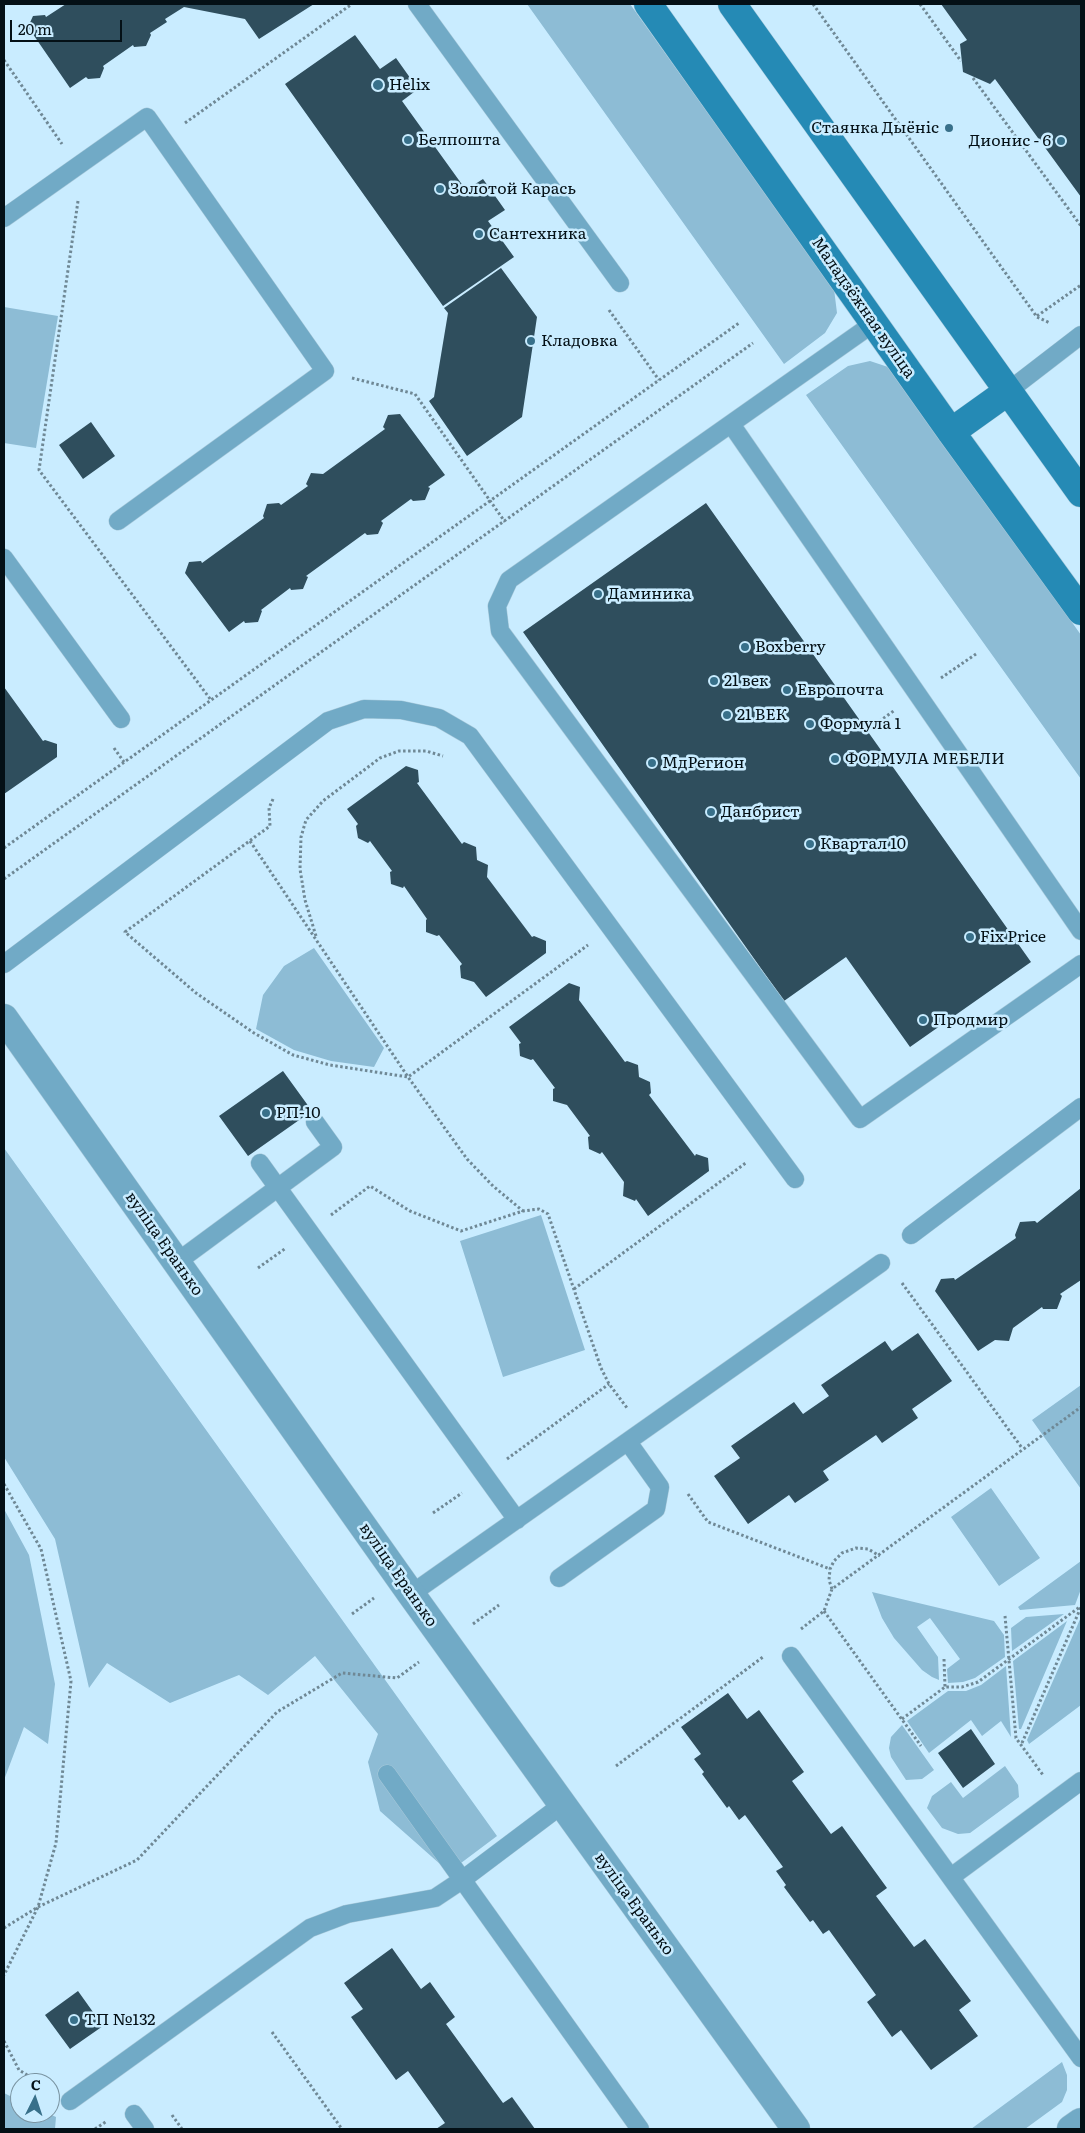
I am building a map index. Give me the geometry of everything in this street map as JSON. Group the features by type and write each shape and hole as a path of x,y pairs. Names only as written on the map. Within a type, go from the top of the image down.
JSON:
{"main road":[{"name":"Маладзёжная вуліца","path":"648,4 951,432 1081,611"},
{"path":"732,4 1007,392 1081,493"},
{"path":"951,432 1007,392"}],"street":[{"name":"вуліца Еранько","path":"4,1018 412,1594 796,2129"},
{"path":"1071,2129 1081,2122"}],"lane":[{"path":"417,4 620,283"},
{"path":"4,218 147,117 325,371 118,521"},
{"path":"874,323 509,580 497,606 500,631 860,1119 1081,964"},
{"path":"1007,392 1080,336"},
{"path":"732,424 1081,931"},
{"path":"4,558 121,719"},
{"path":"4,964 328,721 364,709 401,710 439,718 470,736 795,1179"},
{"path":"911,1235 1081,1108"},
{"path":"176,1262 333,1146 316,1122"},
{"path":"260,1163 517,1520"},
{"path":"412,1594 881,1263"},
{"path":"559,1578 656,1509 660,1487 628,1442"},
{"path":"791,1656 1081,2058"},
{"path":"387,1774 640,2129"},
{"path":"951,1877 1081,1781"},
{"path":"70,2101 310,1928 347,1914 435,1898 563,1804"},
{"path":"134,2114 145,2129"}],"path":[{"path":"163,139 352,4"},
{"path":"813,4 1037,317 1080,336"},
{"path":"920,4 961,61"},
{"path":"4,60 82,174 38,470 210,700"},
{"path":"973,78 1081,226"},
{"path":"1037,317 1081,284"},
{"path":"4,848 739,323"},
{"path":"4,879 505,522 753,342"},
{"path":"325,371 415,394 505,522"},
{"path":"964,662 976,654"},
{"path":"318,942 305,900 300,868 301,837 306,820 323,801 380,758 399,751 426,751 452,758"},
{"path":"275,793 270,808 270,826 125,932 196,994 254,1033 293,1055 330,1065 408,1077 588,944"},
{"path":"250,841 408,1077 467,1159 493,1186 523,1211"},
{"path":"583,937 594,952"},
{"path":"574,1289 749,1161"},
{"path":"258,1268 370,1186 410,1211 461,1231 523,1211 539,1209 548,1214 601,1368 609,1384 644,1430"},
{"path":"902,1282 1022,1448"},
{"path":"434,1513 609,1384"},
{"path":"800,1629 824,1611 832,1589 880,1556 1022,1448 1081,1407"},
{"path":"4,1484 41,1549 71,1681 56,1843 38,1907 4,1975"},
{"path":"686,1490 708,1522 830,1568"},
{"path":"832,1589 829,1580 830,1568 842,1552 856,1548 868,1549 880,1556"},
{"path":"902,1719 945,1687 962,1688 978,1682 1081,1606"},
{"path":"1022,1743 1081,1606"},
{"path":"824,1611 921,1746"},
{"path":"1005,1616 1016,1738 1022,1743 1046,1779"},
{"path":"616,1766 768,1653"},
{"path":"944,1659 945,1687"},
{"path":"4,1928 38,1907 136,1860 277,1712 342,1673 397,1678"},
{"path":"272,2032 342,2129"},
{"path":"4,2041 19,2070 24,2073"}],"shaded area":[{"path":"527,4 630,4 834,289 837,313 825,333 784,364"},
{"path":"4,307 58,316 36,448 4,443"},
{"path":"870,361 891,368 1081,635 1081,779 806,395 848,366"},
{"path":"314,948 384,1048 374,1067 331,1061 294,1050 256,1029 263,995 284,966"},
{"path":"4,1148 497,1836 449,1872 380,1811 368,1762 378,1734 315,1656 268,1695 239,1675 170,1703 107,1663 89,1688 55,1539 4,1457"},
{"path":"541,1215 585,1350 503,1377 460,1241"},
{"path":"1081,1385 1081,1489 1032,1420"},
{"path":"991,1488 1040,1558 999,1586 951,1517"},
{"path":"4,1509 29,1555 55,1684 48,1744 24,1727 4,1780"},
{"path":"1081,1561 1081,1589 1075,1605 1020,1610 1018,1607"},
{"path":"872,1592 994,1621 1004,1635 1005,1657 975,1678 963,1682 948,1683 947,1669 960,1659 930,1618 917,1627 938,1657 939,1680 932,1677 922,1670 894,1638 882,1618"},
{"path":"1064,1614 1012,1651 1011,1628 1026,1617"},
{"path":"1081,1617 1081,1705 1029,1744 1027,1740"},
{"path":"1067,1621 1021,1729 1019,1729 1013,1661"},
{"path":"1006,1666 1011,1737 1001,1721 982,1736 971,1720 929,1753 907,1721 948,1691 966,1691 981,1685"},
{"path":"902,1725 934,1770 922,1779 906,1780 891,1757 889,1748 891,1737"},
{"path":"1005,1766 1018,1785 1019,1797 970,1833 958,1834 942,1828 927,1808 932,1796 951,1782 963,1798"},
{"path":"1062,2062 1067,2075 1067,2090 1062,2102 1025,2129 971,2129"},
{"path":"4,2093 10,2096 10,2123 56,2123 55,2129 4,2129"}],"building":[{"path":"66,4 314,4 259,39 245,19 184,7 165,19 167,22 150,33 151,35 146,46 134,47 133,45 103,66 100,78 88,79 86,77 70,88 28,27 33,16 45,15 46,17"},
{"name":"Дионис - 6","path":"941,4 1081,4 1081,197 995,79 990,84 963,72 960,44 967,40"},
{"path":"355,35 380,69 396,58 418,89 402,101 466,190 483,179 505,210 488,221 514,257 443,306 285,84"},
{"path":"501,268 537,317 522,417 467,456 429,401 434,397 448,313 444,308"},
{"path":"400,414 445,475 428,487 430,488 425,500 413,501 411,499 381,521 383,523 378,534 367,535 365,533 306,576 308,577 303,589 291,590 290,588 261,610 258,622 245,623 244,621 229,632 185,573 189,562 201,561 202,563 264,518 267,504 279,503 281,505 308,486 306,484 311,473 323,474 385,429 383,427 388,415"},
{"path":"91,422 115,456 83,479 59,445"},
{"name":"Квартал 10","path":"706,503 1031,962 910,1047 846,957 784,1001 523,632"},
{"path":"4,687 43,741 57,744 57,757 4,794"},
{"path":"406,766 418,770 419,782 417,783 462,844 464,842 476,847 477,860 488,865 487,877 532,937 534,936 546,941 546,953 486,997 474,982 461,978 460,966 462,964 439,935 426,932 427,919 404,886 403,888 391,884 390,872 392,871 370,841 368,843 358,838 356,826 358,824 347,809"},
{"path":"569,983 580,987 579,1000 625,1062 638,1065 639,1077 650,1082 651,1093 649,1095 695,1156 696,1154 708,1158 709,1171 648,1216 636,1199 635,1201 623,1196 624,1182 602,1152 600,1154 589,1149 588,1137 590,1136 567,1105 553,1101 553,1089 555,1088 533,1059 520,1056 519,1044 521,1043 509,1027"},
{"name":"РП-10","path":"283,1071 312,1111 248,1156 219,1116"},
{"path":"1081,1188 1081,1280 1060,1294 1062,1296 1057,1309 1043,1309 1042,1307 1013,1328 1009,1341 995,1340 978,1351 935,1291 941,1279 954,1278 955,1280 1016,1238 1015,1235 1020,1222 1035,1221 1037,1223"},
{"path":"918,1333 952,1381 912,1409 918,1418 882,1443 876,1435 823,1471 829,1480 795,1503 789,1495 748,1524 714,1476 740,1458 731,1446 794,1402 803,1414 829,1396 821,1385 885,1341 892,1351"},
{"path":"728,1693 747,1719 759,1710 804,1772 792,1781 831,1834 842,1826 887,1888 876,1896 914,1947 925,1939 971,2001 959,2010 978,2036 931,2070 901,2030 892,2037 867,2002 876,1995 829,1930 823,1934 813,1920 810,1922 784,1887 786,1885 776,1871 783,1867 745,1815 739,1820 729,1806 727,1808 702,1774 704,1772 694,1759 701,1754 681,1727"},
{"path":"971,1729 995,1764 963,1788 938,1753"},
{"path":"392,1948 421,1989 430,1982 455,2017 446,2024 503,2103 512,2097 535,2129 436,2129 445,2123 408,2071 396,2080 351,2017 363,2009 344,1983"},
{"name":"ТП №132","path":"78,1991 103,2026 70,2049 45,2015"}],"place":[{"name":"Helix","path":"378,85"},
{"name":"Стаянка Дыёніс","path":"949,128"},
{"name":"Белпошта","path":"408,140"},
{"name":"Дионис - 6","path":"1061,141"},
{"name":"Золотой Карась","path":"440,189"},
{"name":"Сантехника","path":"479,234"},
{"name":"Кладовка","path":"531,341"},
{"name":"Даминика","path":"598,594"},
{"name":"Boxberry","path":"745,647"},
{"name":"21 век","path":"714,681"},
{"name":"Европочта","path":"787,690"},
{"name":"21 ВЕК","path":"727,715"},
{"name":"Формула 1","path":"810,724"},
{"name":"ФОРМУЛА МЕБЕЛИ","path":"835,759"},
{"name":"МдРегион","path":"652,763"},
{"name":"Данбрист","path":"711,812"},
{"name":"Квартал 10","path":"810,844"},
{"name":"Fix Price","path":"970,937"},
{"name":"Продмир","path":"923,1020"},
{"name":"РП-10","path":"266,1113"},
{"name":"ТП №132","path":"74,2020"}]}
